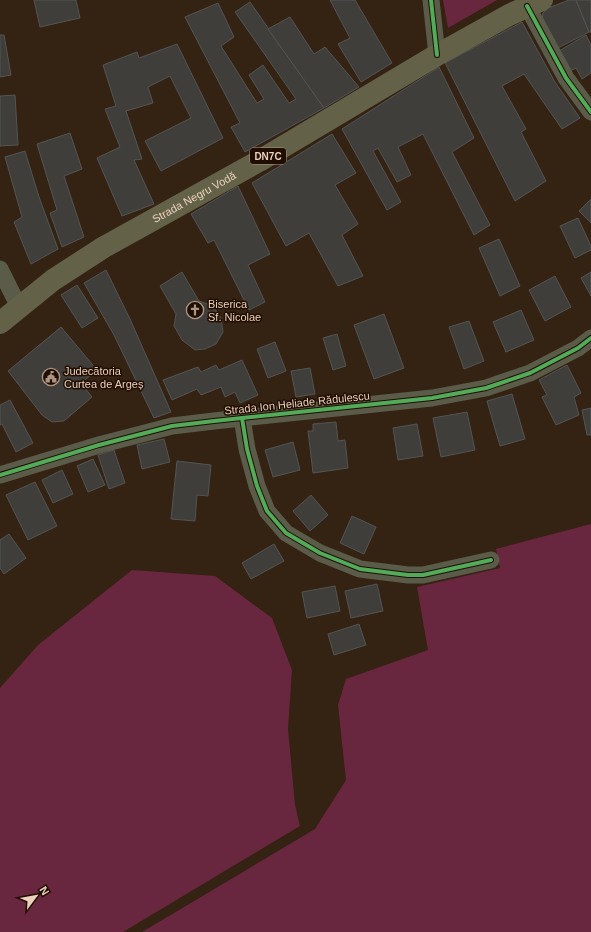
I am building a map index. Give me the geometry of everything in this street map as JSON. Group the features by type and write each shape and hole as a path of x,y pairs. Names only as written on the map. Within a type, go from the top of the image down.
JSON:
{"main road":[{"name":"Strada Negru Vodă","path":"0,323 18,307 54,280 104,247 259,161 437,55 535,3"}],"street":[{"path":"431,0 437,55"},
{"path":"535,3 566,78 591,112"},
{"path":"0,269 18,307"},
{"name":"Strada Ion Heliade Rădulescu","path":"0,475 106,443 164,428 214,421 432,398 486,388 530,373 578,348 591,338"},
{"path":"242,418 247,449 257,486 267,511 286,533 320,553 360,569 408,576 423,575 490,560"}],"shaded area":[{"path":"443,0 497,0 448,28"},
{"path":"591,524 591,932 142,932 315,829 346,780 338,705 346,679 428,650 417,587 500,568 496,549"},
{"path":"132,570 215,576 272,618 292,670 288,729 295,805 300,826 123,932 0,932 0,688 38,645"}],"building":[{"path":"34,0 76,0 80,18 40,27"},
{"path":"330,0 355,0 392,63 361,82 338,44 350,38"},
{"path":"569,0 576,0 589,32 558,48 542,21 543,13 548,8"},
{"path":"576,0 591,0 591,32 589,32"},
{"path":"250,2 324,108 245,152 231,127 240,123 185,17 218,3 234,37 221,46 257,103 264,99 249,75 263,65 289,103 296,99 235,12"},
{"path":"290,17 314,54 325,47 359,87 324,108 268,29"},
{"path":"522,22 555,82 580,118 562,129 524,74 502,86 526,129 521,132 546,181 515,201 445,63"},
{"path":"0,35 4,35 11,75 0,77"},
{"path":"586,35 591,45 591,73 582,79 576,68 570,71 559,51"},
{"path":"177,44 223,138 161,171 145,141 191,118 170,76 148,87 153,103 126,111 142,159 134,160 154,204 122,216 97,158 120,147 105,109 116,106 103,65 137,52 139,58"},
{"path":"439,67 474,138 452,152 490,225 474,235 423,134 398,147 411,175 397,182 378,148 373,151 401,202 387,210 342,129"},
{"path":"15,95 18,145 0,146 0,96"},
{"path":"70,133 82,169 64,176 84,237 62,247 50,213 57,210 37,144"},
{"path":"332,134 356,173 335,185 358,224 342,235 363,276 338,286 309,233 286,246 252,183"},
{"path":"25,151 39,197 58,249 31,264 14,222 22,217 5,157"},
{"path":"238,186 270,254 248,265 265,302 249,310 214,240 208,243 191,214"},
{"path":"591,199 591,223 579,211"},
{"path":"578,218 591,246 591,250 575,258 560,226"},
{"path":"499,239 520,286 500,296 479,248"},
{"path":"106,270 130,319 171,412 154,418 114,335 84,283"},
{"name":"Biserica Sf. Nicolae","path":"182,272 199,301 213,306 221,318 223,332 216,344 205,349 195,350 182,340 174,326 176,314 160,286"},
{"path":"591,272 591,296 581,278"},
{"path":"555,276 571,307 545,321 529,290"},
{"path":"77,285 98,318 82,328 61,295"},
{"path":"521,310 534,340 506,352 493,322"},
{"path":"384,314 404,368 374,379 354,325"},
{"path":"469,321 484,361 464,369 449,327"},
{"name":"Judecătoria Curtea de Argeș","path":"61,327 97,370 81,383 92,397 64,421 52,422 42,415 8,371"},
{"path":"337,334 346,366 333,370 323,338"},
{"path":"275,342 286,371 268,378 257,349"},
{"path":"242,360 258,395 240,403 235,392 225,397 221,387 201,395 197,389 172,400 163,380 198,367 201,372 216,365 219,370"},
{"path":"567,365 581,393 574,397 579,415 556,425 542,397 547,395 539,380"},
{"path":"310,368 315,394 296,397 291,371"},
{"path":"512,394 525,439 500,446 487,401"},
{"path":"10,400 33,443 16,452 2,424 0,425 0,405"},
{"path":"591,408 591,435 587,435 582,410"},
{"path":"467,412 475,450 441,457 433,418"},
{"path":"336,422 338,441 345,440 348,468 313,473 308,431 313,431 313,424"},
{"path":"417,424 423,456 398,460 393,428"},
{"path":"164,439 170,462 142,469 137,445"},
{"path":"293,442 300,470 273,477 265,450"},
{"path":"114,450 125,483 109,489 98,455"},
{"path":"93,459 105,485 88,492 77,466"},
{"path":"177,461 211,465 208,496 197,495 195,521 171,519"},
{"path":"62,470 73,494 53,503 42,480"},
{"path":"35,482 57,526 28,540 6,495"},
{"path":"311,495 328,515 310,531 293,511"},
{"path":"352,516 376,527 364,554 340,543"},
{"path":"9,534 26,558 4,574 0,568 0,540"},
{"path":"274,544 284,561 251,579 242,563"},
{"path":"377,584 383,611 351,618 345,591"},
{"path":"335,586 340,611 307,618 302,592"},
{"path":"359,624 366,645 334,655 328,634"}],"cycle path":[{"path":"431,0 437,55"},
{"path":"527,6 566,78 591,112"},
{"path":"0,475 99,445 172,426 432,398 486,388 530,373 578,348 591,338"},
{"path":"242,418 247,449 257,486 267,511 286,533 320,553 360,569 408,575 423,575 491,560"}],"place":[{"name":"Biserica Sf. Nicolae","path":"195,310"},
{"name":"Judecătoria Curtea de Argeș","path":"51,377"}]}
